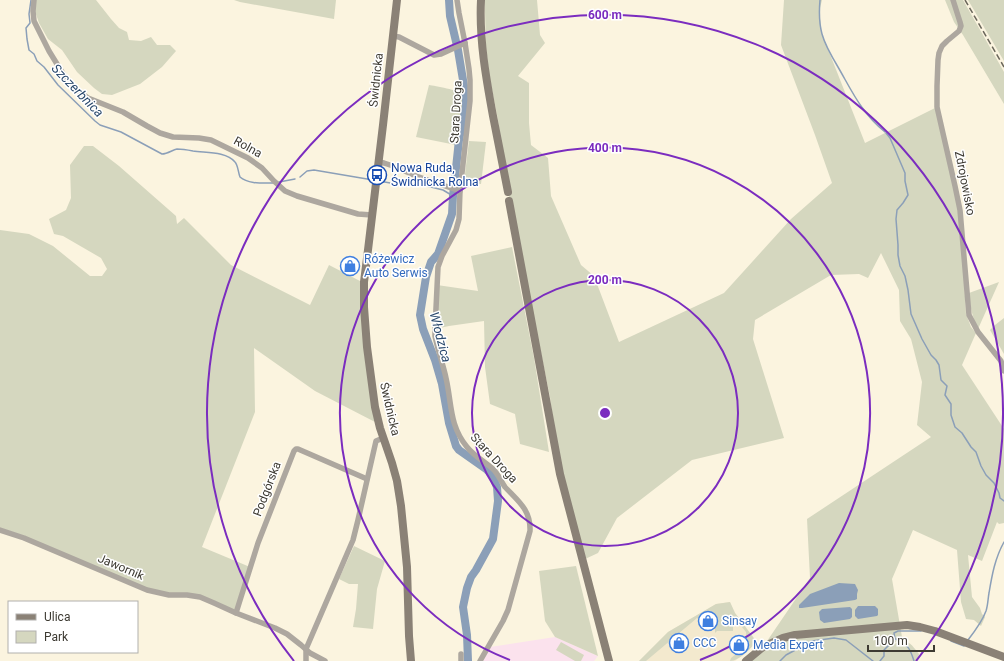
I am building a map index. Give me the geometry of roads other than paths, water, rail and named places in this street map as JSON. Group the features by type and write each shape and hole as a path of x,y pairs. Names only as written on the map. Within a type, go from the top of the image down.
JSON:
{"street":[{"name":"Rolna","path":"34,0 34,21 49,51 65,77 81,94 123,112 152,130 167,136 211,140 248,158 262,168 285,191 291,194 358,214 372,215"},
{"name":"Świdnicka","path":"397,0 364,282 364,314 371,386 378,420 397,482 401,506 407,567 411,661"},
{"name":"Stara Droga","path":"457,0 470,80 470,101 459,191 458,226 442,256 438,267 435,329 436,343 448,388 454,425 460,437 468,449 493,470 521,503 530,524 530,531 508,610 480,661"},
{"path":"481,0 480,13 485,74 560,474 609,661"},
{"name":"Zdrojowisko","path":"953,0 961,26 959,31 942,46 939,53 936,86 937,107 960,210 969,315 978,332 1001,361 1004,371"},
{"path":"393,36 399,37 434,54 441,54 464,44"},
{"path":"379,162 459,191"},
{"path":"306,661 306,649 353,540 376,441 383,438"},
{"name":"Podgórska","path":"236,612 258,543 294,451 298,449 367,479"},
{"name":"Jawornik","path":"0,530 147,590 169,595 200,597 281,631 310,653 325,661"},
{"path":"746,661 763,647 783,638 817,633 907,625 935,631 1003,655"},
{"path":"461,654 461,661"}],"water":[{"path":"839,583 855,584 858,590 857,599 799,608 799,605 810,594"},
{"path":"858,606 875,606 878,609 878,615 858,619 855,616 855,610"},
{"path":"850,607 852,609 852,617 850,619 824,623 820,620 819,612 822,609"}],"waterway":[{"name":"Szczerbnica","path":"31,0 29,14 30,23 26,28 29,50 34,54 37,61 44,67 58,85 100,125 121,132 162,154 179,149 221,154 231,158 236,163 240,177 243,179 255,183 273,183"},
{"name":"Włodzica","path":"449,0 450,16 458,50 466,106 459,140 452,214 438,254 431,262 426,277 420,315 423,329 435,360 442,384 449,423 456,446 459,450 486,469 492,475 497,487 498,501 493,539 471,577 463,607 467,635 468,661"},
{"path":"820,0 821,30 829,51 858,102 877,125 885,132"},
{"path":"886,133 890,138 905,173 908,195 897,210 896,219 898,255 900,266 905,276 911,314 922,339 931,355 939,365 941,380 947,386 945,395 951,404 951,415 955,427 962,433 976,452 986,475 994,483 1000,498 1004,501"},
{"name":"Szczerbnica","path":"300,177 307,171 314,170 373,180"},
{"name":"Szczerbnica","path":"279,182 295,179"},
{"name":"Szczerbnica","path":"379,181 396,184 413,183"},
{"name":"Szczerbnica","path":"415,183 443,190 453,196"},
{"path":"968,640 976,630 986,611 994,567 1004,542"},
{"path":"895,639 894,633 898,631 921,631"},
{"path":"780,661 786,655 812,641 834,638 846,640 873,661"},
{"path":"880,661 884,656 884,650 895,639"},
{"path":"896,639 908,647 914,661"},
{"path":"951,641 964,646"}],"railway":[{"path":"965,0 1004,67"}],"place":[{"name":"Nowa Ruda, Świdnicka Rolna","path":"377,175"},
{"name":"Różewicz Auto Serwis","path":"350,266"},
{"name":"Sinsay","path":"708,621"},
{"name":"CCC","path":"679,643"},
{"name":"Media Expert","path":"739,645"}]}
